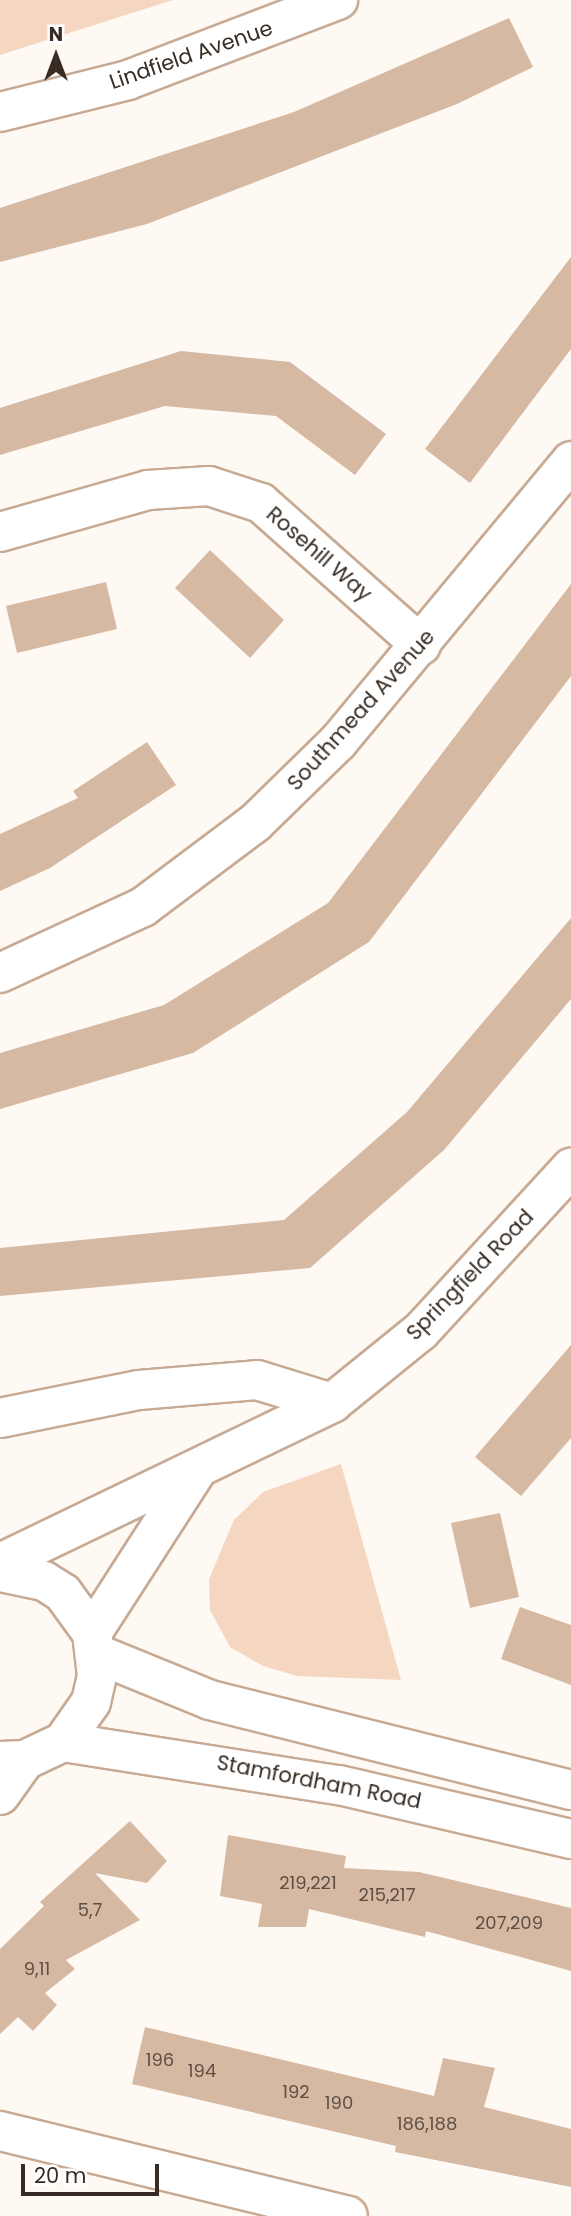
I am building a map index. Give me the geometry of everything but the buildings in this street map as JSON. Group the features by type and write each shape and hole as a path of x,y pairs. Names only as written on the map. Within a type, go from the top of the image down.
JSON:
{"street":[{"name":"Lindfield Avenue","path":"0,112 128,80 338,0"},
{"name":"Southmead Avenue","path":"0,974 143,907 255,823 338,742 571,461"},
{"name":"Rosehill Way","path":"0,533 148,489 209,486 261,503 421,645"},
{"name":"Springfield Road","path":"0,1563 332,1403 421,1331 571,1168"},
{"path":"0,1418 139,1390 257,1380 332,1403"},
{"path":"0,1795 13,1760 63,1742 91,1702 93,1643 198,1469"},
{"path":"0,1572 44,1581 63,1593 93,1643 210,1700 571,1790"},
{"name":"Stamfordham Road","path":"63,1742 339,1785 571,1839"},
{"path":"0,2132 249,2204 348,2216"}],"shaded area":[{"path":"0,0 173,0 0,55"},
{"path":"341,1464 401,1680 297,1676 263,1666 230,1647 210,1610 209,1579 234,1520 263,1492"}]}
